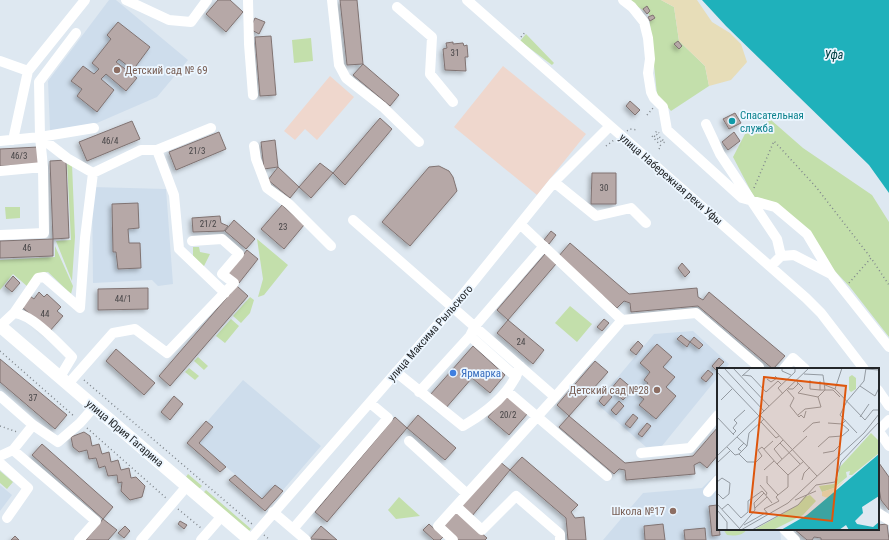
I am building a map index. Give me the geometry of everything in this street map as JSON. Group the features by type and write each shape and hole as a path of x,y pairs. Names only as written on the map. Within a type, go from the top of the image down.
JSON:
{"main road":[{"name":"улица Юрия Гагарина","path":"0,326 68,379 94,407 250,540"}],"street":[{"path":"12,140 28,72 84,0"},
{"path":"126,0 169,20 191,22 207,0"},
{"path":"248,0 249,44 253,95"},
{"path":"332,0 339,64 346,78 383,107 419,142"},
{"name":"улица Набережная реки Уфы","path":"467,0 771,266 821,313 863,368"},
{"path":"623,0 632,7 644,22 648,38 650,59 648,73 651,92 654,98 663,107 667,130 742,198 775,207 807,234 831,274 889,347"},
{"path":"397,7 432,37 430,74 453,102"},
{"path":"0,235 44,233 39,82 76,33"},
{"path":"0,60 28,72"},
{"path":"706,124 720,154 749,200 777,239 781,256"},
{"name":"улица Максима Рыльского","path":"250,540 453,307 554,182 610,126"},
{"path":"0,141 40,137 94,128"},
{"path":"93,173 141,150 157,150 211,128"},
{"path":"40,137 67,158 93,173"},
{"path":"254,146 256,160 267,188 289,204 332,246"},
{"path":"157,150 174,195 179,249 226,293"},
{"path":"0,171 43,167"},
{"path":"0,326 14,313 38,278 44,277 80,308 85,238 93,173"},
{"path":"554,182 596,216 631,208 646,223"},
{"path":"353,220 476,326 555,397"},
{"path":"520,224 622,320"},
{"path":"68,379 113,333 135,329 167,353 226,293 234,283 222,274 239,254 222,239 192,240"},
{"path":"419,392 470,336 476,326 544,246"},
{"path":"771,266 781,256 794,255 831,274"},
{"path":"14,313 22,313 58,342 72,357 68,379"},
{"path":"453,540 438,526 555,397 622,320 696,313 759,368"},
{"path":"470,336 516,378"},
{"path":"785,368 793,358 804,368"},
{"path":"396,372 463,426 507,391 516,378 520,366"},
{"path":"507,391 607,476"},
{"path":"879,391 889,406"},
{"path":"0,396 33,424 58,442 80,423 94,407"},
{"path":"293,529 388,418 370,402"},
{"path":"641,453 690,448 717,416"},
{"path":"879,430 889,420"},
{"path":"0,456 13,450 33,424"},
{"path":"879,432 889,446"},
{"path":"409,441 467,494"},
{"path":"13,450 96,521 79,540"},
{"path":"0,463 28,488 7,518"},
{"path":"708,492 717,481"},
{"path":"140,540 187,486"},
{"path":"456,506 482,530 516,496 560,534 560,540"},
{"path":"273,512 306,540"},
{"path":"879,514 889,520"},
{"path":"204,537 222,516"},
{"path":"785,530 795,540"}],"path":[{"path":"647,115 657,105"},
{"path":"659,149 661,146 652,136 654,135 663,143 665,142 655,133 657,131 667,139"},
{"path":"749,200 774,141 816,187 871,258 889,285"},
{"path":"844,289 871,258"},
{"path":"0,351 65,407 80,423 172,504 204,537"},
{"path":"68,379 270,540"},
{"path":"0,426 16,430 24,436"}],"shaded area":[{"name":"Детский сад № 69","path":"109,0 116,0 188,60 157,97 97,123 57,135 50,130 48,81"},
{"path":"503,66 586,134 537,195 454,127"},
{"path":"330,76 354,97 317,140 305,129 295,140 284,131"},
{"path":"92,187 166,189 173,284 158,286 152,280 93,283"},
{"name":"Детский сад №28","path":"693,331 729,364 726,368 717,368 717,378 662,446 646,447 596,403 654,334"},
{"path":"243,380 321,446 270,505 193,438"},
{"name":"Школа №17","path":"717,473 717,530 780,530 781,540 603,540 643,493 702,488"},
{"path":"0,485 12,495 0,511"}],"green space":[{"path":"627,0 661,0 674,7 679,41 705,66 709,86 671,111 657,95 649,14"},
{"path":"526,34 554,63 552,65 520,41"},
{"path":"311,38 313,61 294,63 292,40"},
{"path":"771,120 803,148 872,195 889,222 889,337 850,287 832,268 811,234 754,197 733,157 745,134"},
{"path":"67,161 72,164 75,237 72,281 56,241 71,240"},
{"path":"5,207 20,207 20,218 6,219"},
{"path":"257,239 288,265 264,295 258,297 263,279"},
{"path":"55,246 73,286 71,294 48,272 39,274 28,287 13,274 0,290 0,260 55,257"},
{"path":"193,247 199,247 200,252 210,254 203,268 193,260"},
{"path":"250,297 254,300 250,313 241,323 233,316"},
{"path":"570,306 592,324 577,342 555,323"},
{"path":"231,319 239,326 225,343 216,336"},
{"path":"198,357 208,366 204,370 194,361"},
{"path":"189,368 199,376 195,380 185,372"},
{"path":"0,471 13,482 7,489 0,483"},
{"path":"188,474 202,486 199,489 186,477"},
{"path":"206,490 251,529 248,532 203,493"},
{"path":"399,497 420,516 396,519 388,510"},
{"path":"724,530 746,530 738,535 727,535"}],"sand":[{"path":"661,0 697,0 712,22 730,33 741,44 747,62 731,80 709,86 705,66 679,41 674,7"}],"water":[{"name":"Уфа","path":"702,0 889,0 889,193 869,165 726,26"}],"building":[{"path":"218,0 230,0 243,12 226,32 206,14"},
{"path":"340,0 357,0 363,64 347,65"},
{"path":"647,6 650,11 647,14 643,9"},
{"path":"653,15 655,18 650,21 648,17"},
{"path":"255,18 265,22 259,34 250,29"},
{"path":"118,22 150,47 133,70 119,59 116,62 137,78 126,91 106,74 101,79 114,90 97,112 77,96 82,89 71,81 83,66 94,74 99,69 92,63 111,39 107,35"},
{"path":"271,36 276,95 260,96 255,37"},
{"path":"678,41 682,46 679,49 674,44"},
{"path":"453,42 453,44 463,43 464,46 467,45 468,57 465,57 466,71 445,70 443,49 447,48 446,43"},
{"path":"363,64 399,95 390,106 353,75"},
{"path":"630,101 640,110 635,115 626,106"},
{"name":"Спасательная служба","path":"735,113 741,123 729,129 723,119"},
{"path":"380,118 392,129 345,185 333,173"},
{"path":"132,121 140,139 87,161 79,142"},
{"path":"219,132 226,149 176,170 169,152"},
{"name":"Спасательная служба","path":"734,132 740,141 728,150 722,142"},
{"path":"275,140 278,167 264,169 261,142"},
{"path":"38,147 39,164 0,166 0,149"},
{"path":"66,160 69,238 53,239 50,161"},
{"path":"320,163 333,173 311,198 299,187"},
{"path":"439,166 449,171 453,177 457,191 410,246 382,222 429,167"},
{"path":"278,167 299,187 290,198 268,180"},
{"path":"592,173 616,173 616,204 591,204"},
{"path":"138,203 139,228 128,229 129,243 140,243 141,268 118,269 116,252 113,252 112,204"},
{"path":"282,205 304,225 284,249 261,229"},
{"path":"220,216 221,223 228,226 224,231 193,232 192,218"},
{"path":"234,220 255,239 246,249 225,231"},
{"path":"551,231 556,235 549,244 544,240"},
{"path":"53,239 53,256 0,258 0,241"},
{"path":"570,243 629,294 697,288 698,297 703,300 709,292 785,356 774,368 772,368 698,306 631,312 630,303 624,301 617,308 558,257"},
{"path":"247,250 258,259 239,283 228,274"},
{"path":"545,254 556,264 508,320 497,310"},
{"path":"682,263 690,272 685,277 678,268"},
{"path":"13,276 20,283 12,292 5,286"},
{"path":"237,286 248,296 170,386 159,376"},
{"path":"148,288 148,309 98,310 98,289"},
{"path":"39,292 44,297 47,294 61,307 57,311 63,316 49,332 21,306 30,296 34,299"},
{"path":"604,319 609,323 602,331 597,327"},
{"path":"508,320 544,350 533,364 497,333"},
{"path":"681,335 690,342 687,347 677,339"},
{"path":"694,337 703,345 699,349 690,342"},
{"path":"638,341 643,346 636,355 630,350"},
{"path":"657,344 672,357 663,367 675,377 666,387 676,396 656,419 639,405 644,399 638,395 648,383 644,380 650,372 640,363"},
{"path":"473,346 505,375 490,393 472,378 445,409 430,395"},
{"path":"116,349 155,383 144,395 106,361"},
{"path":"719,358 724,362 716,370 712,366"},
{"path":"0,359 67,415 55,429 0,382"},
{"path":"595,361 608,372 569,416 557,405"},
{"path":"708,370 713,374 706,382 701,378"},
{"path":"620,378 633,389 623,400 611,389"},
{"path":"607,391 612,397 604,406 599,401"},
{"path":"507,395 528,413 509,435 488,417"},
{"path":"174,396 183,404 170,420 161,412"},
{"path":"619,401 624,406 616,415 611,410"},
{"path":"633,414 638,418 630,428 625,424"},
{"path":"418,415 456,448 445,460 407,428"},
{"path":"569,416 625,463 693,456 717,428 717,456 707,468 700,462 694,465 695,474 626,480 625,470 619,469 614,474 559,427"},
{"path":"395,417 407,428 327,522 315,512"},
{"path":"206,421 213,427 199,443 226,467 220,472 187,443"},
{"path":"647,423 651,426 642,437 638,434"},
{"path":"84,432 90,436 92,446 99,444 102,454 109,452 111,462 118,460 121,470 129,468 131,478 136,477 145,486 142,497 130,500 121,491 122,482 118,483 117,475 108,476 105,466 99,468 96,458 89,459 87,450 79,452 73,447 71,437"},
{"path":"42,444 113,507 103,519 32,455"},
{"path":"522,457 578,505 571,512 575,518 584,517 586,540 568,540 566,518 510,470"},
{"path":"499,461 510,470 472,516 460,506"},
{"path":"879,463 889,477 889,510 881,500 879,488"},
{"path":"235,475 262,499 275,485 283,491 265,511 229,480"},
{"path":"717,505 717,530 720,530 720,535 712,536 709,506"},
{"path":"454,509 487,538 485,540 458,540 441,525"},
{"path":"103,519 117,530 108,540 86,540"},
{"path":"180,521 187,525 184,529 178,524"},
{"path":"429,524 443,537 440,540 434,540 423,530"},
{"path":"663,524 665,540 645,540 644,526"},
{"path":"887,524 889,540 821,540 821,538 814,537 812,540 807,540 795,530 879,530 879,525"},
{"path":"125,526 130,531 124,538 118,533"},
{"path":"321,526 337,540 310,539"},
{"path":"705,528 706,540 685,540 684,530"},
{"path":"15,536 19,540 11,540"}],"place":[{"name":"Детский сад № 69","path":"117,70"},
{"name":"Спасательная служба","path":"732,121"},
{"name":"Ярмарка","path":"453,373"},
{"name":"Детский сад №28","path":"657,390"},
{"name":"Школа №17","path":"673,511"}]}
